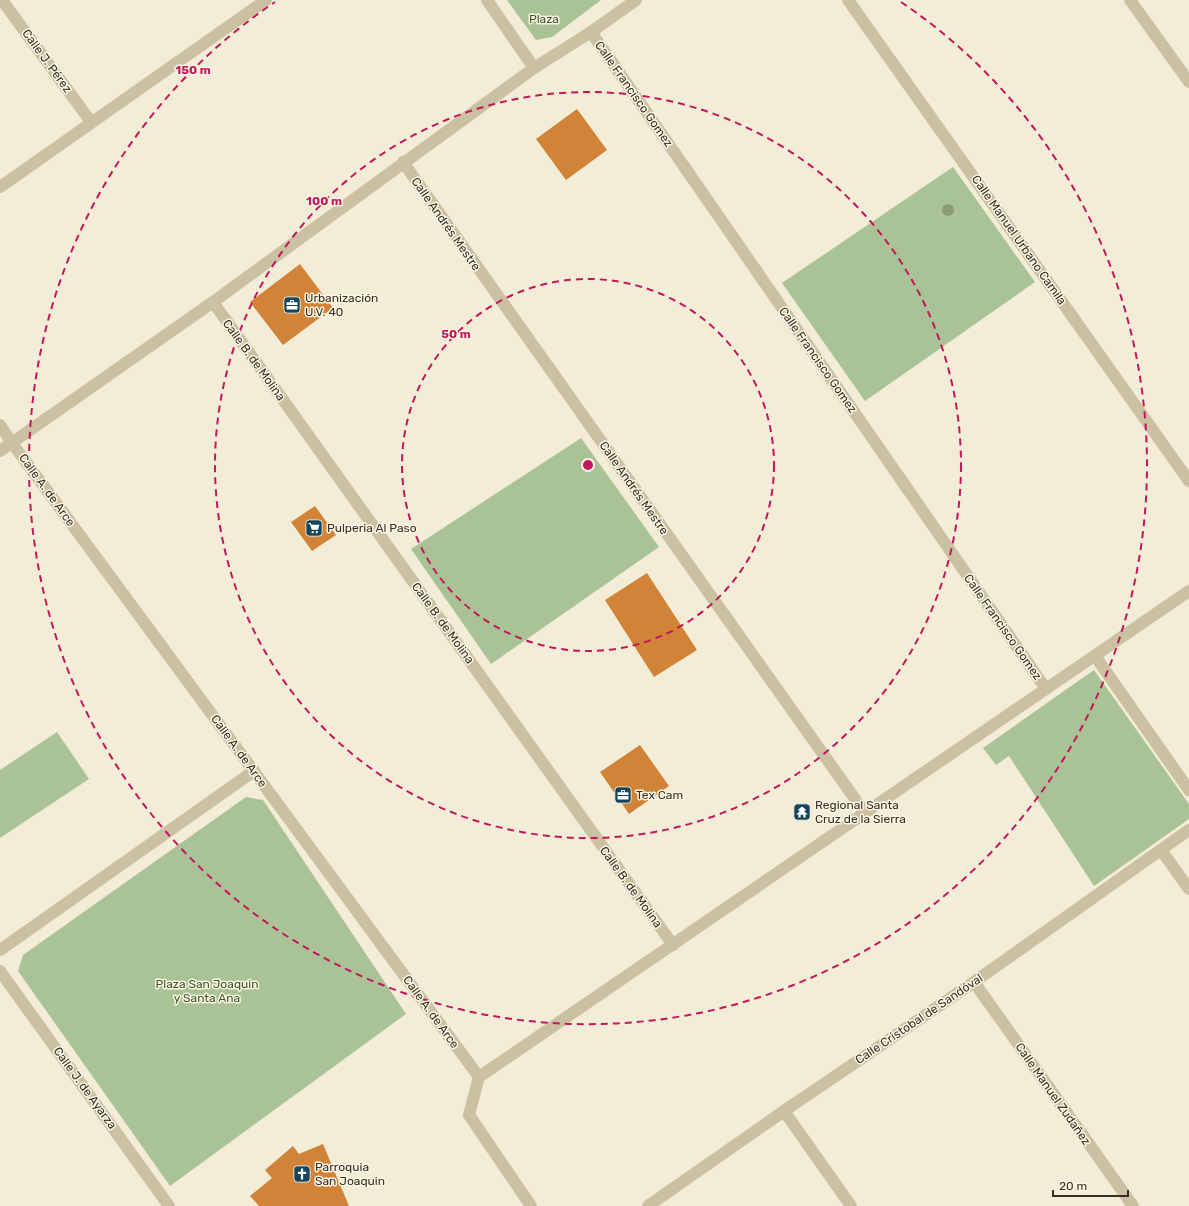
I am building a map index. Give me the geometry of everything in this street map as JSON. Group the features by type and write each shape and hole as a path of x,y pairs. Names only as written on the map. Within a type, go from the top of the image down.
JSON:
{"street":[{"name":"Calle J. Pérez","path":"2,0 91,122"},
{"path":"0,187 266,0"},
{"path":"487,0 534,68"},
{"path":"0,450 213,302 403,162 534,68 591,32 636,0"},
{"name":"Calle Manuel Urbano Camila","path":"848,0 1189,481"},
{"path":"1130,0 1189,82"},
{"name":"Calle Francisco Gomez","path":"591,32 1046,689"},
{"name":"Calle Andrés Mestre","path":"403,162 865,813"},
{"name":"Calle B. de Molina","path":"213,302 673,945"},
{"name":"Calle A. de Arce","path":"0,425 479,1077"},
{"path":"531,1206 469,1115 479,1077 1189,591"},
{"path":"1095,656 1189,790"},
{"path":"0,950 254,771"},
{"name":"Calle Cristobal de Sandóval","path":"648,1206 784,1111 974,982 1189,830"},
{"path":"1161,850 1189,889"},
{"name":"Calle J. de Ayarza","path":"0,971 169,1206"},
{"name":"Calle Manuel Zudañez","path":"974,982 1133,1206"},
{"path":"784,1111 851,1206"}],"green space":[{"name":"Plaza","path":"507,0 601,0 552,37 536,40"},
{"path":"953,167 1035,282 865,401 782,283"},
{"path":"581,438 659,547 491,664 411,549"},
{"path":"1094,670 1189,804 1189,819 1094,886 1009,756 996,765 983,748"},
{"path":"57,732 89,779 0,838 0,770"},
{"name":"Plaza San Joaquin y Santa Ana","path":"246,797 263,800 406,1014 170,1186 18,971 23,955"}],"building":[{"path":"577,109 607,150 566,180 536,139"},
{"name":"Urbanización U.V. 40","path":"300,264 333,308 283,345 250,302"},
{"name":"Pulperia Al Paso","path":"315,506 336,535 312,551 291,522"},
{"path":"647,573 697,650 654,677 605,600"},
{"path":"640,745 669,786 629,814 600,772"},
{"name":"Parroquia San Joaquin","path":"323,1144 349,1206 259,1206 250,1196 272,1178 265,1170 293,1146 299,1154"}],"place":[{"name":"Urbanización U.V. 40","path":"292,305"},
{"name":"Pulperia Al Paso","path":"314,528"},
{"name":"Tex Cam","path":"623,795"},
{"name":"Regional Santa Cruz de la Sierra","path":"802,812"},
{"name":"Parroquia San Joaquin","path":"302,1174"}]}
